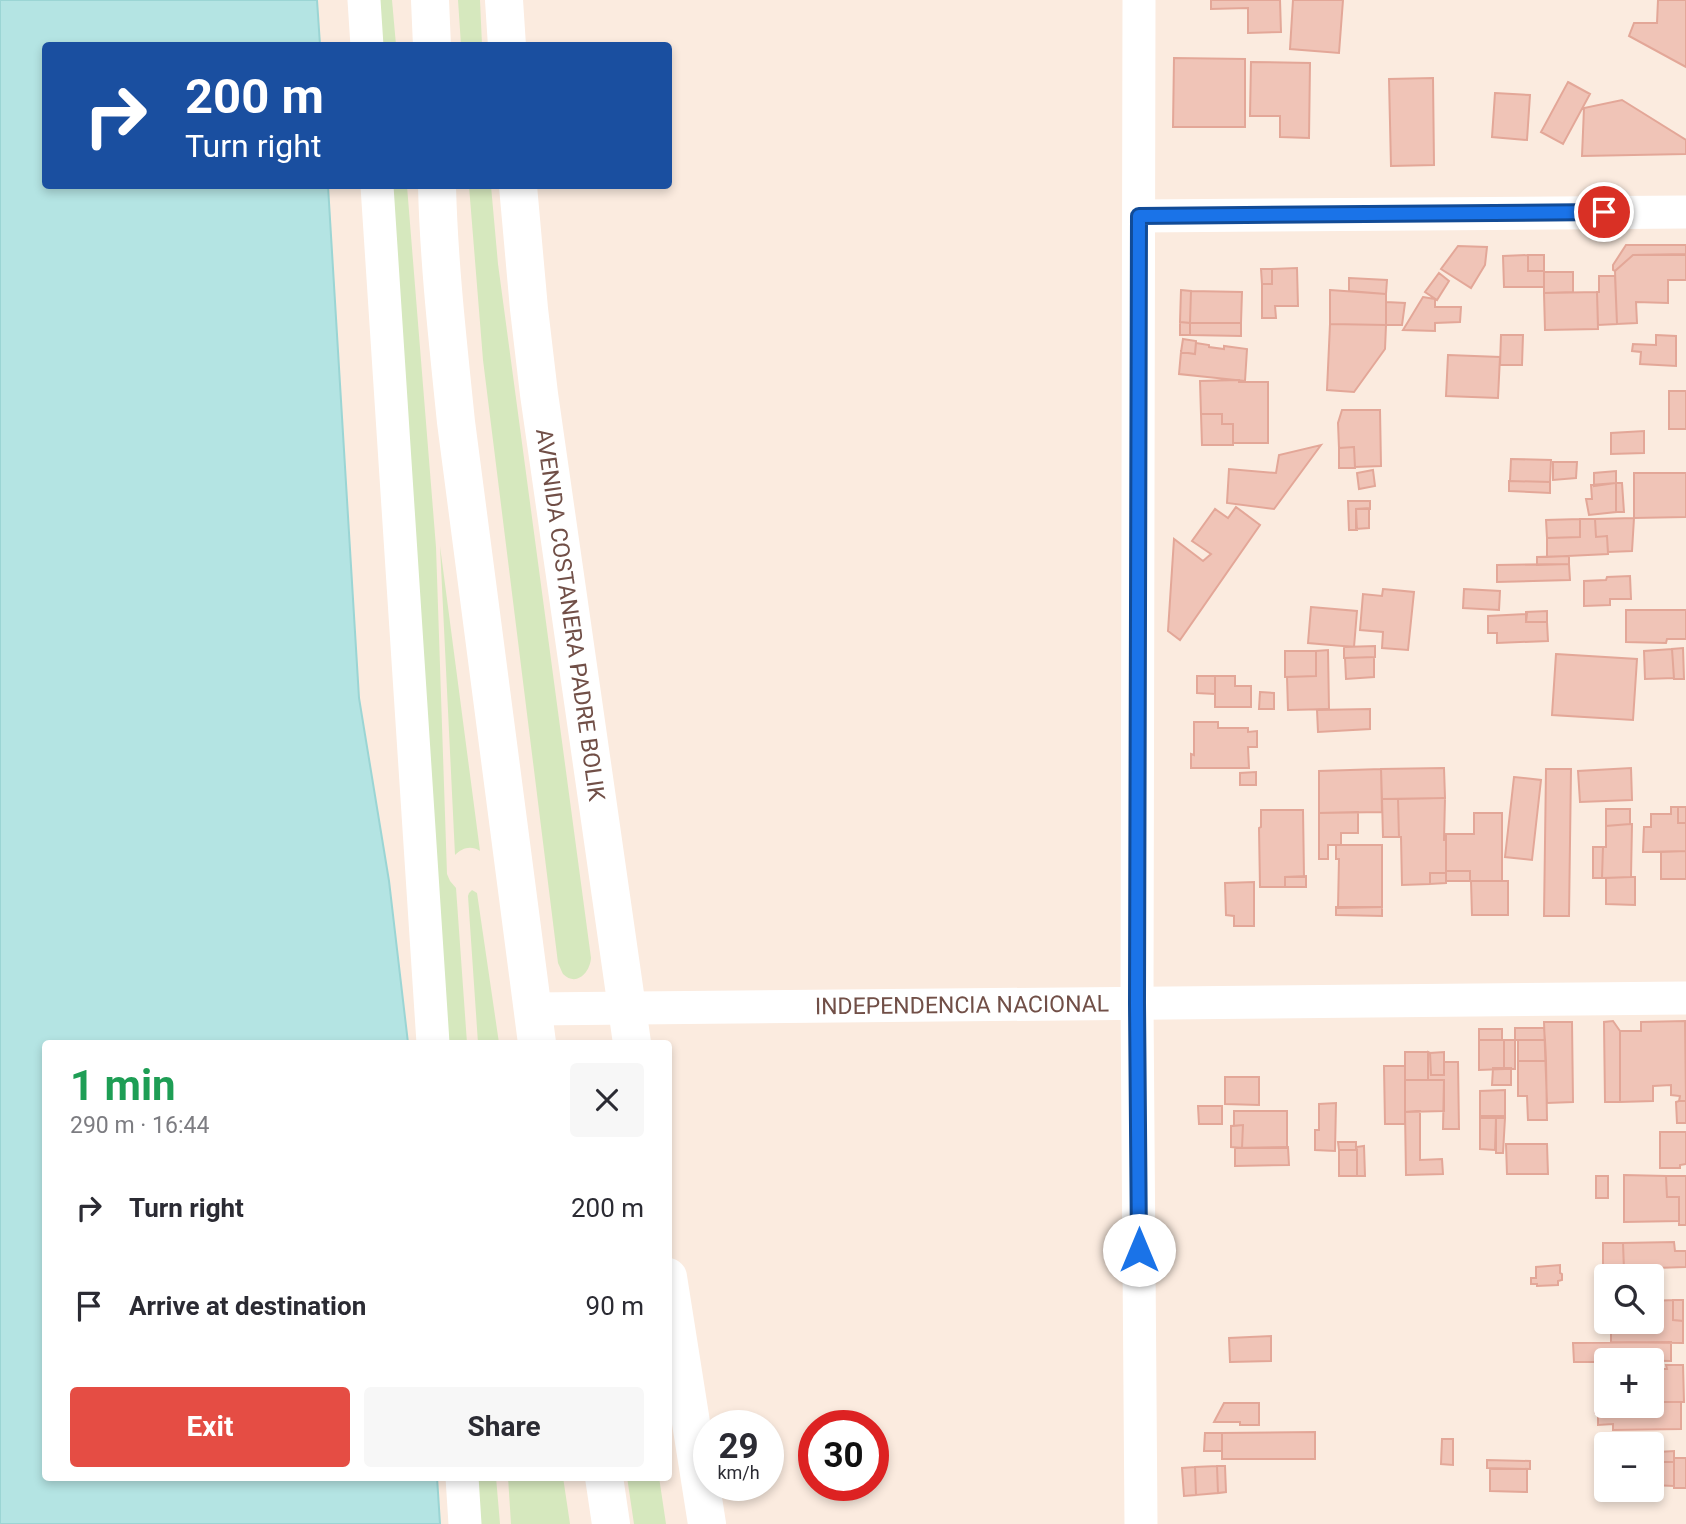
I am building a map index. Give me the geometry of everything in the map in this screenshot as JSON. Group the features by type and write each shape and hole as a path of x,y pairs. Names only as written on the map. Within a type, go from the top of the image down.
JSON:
{"street":[{"path":"364,0 367,42"},
{"path":"430,0 432,42"},
{"path":"504,0 507,42"},
{"path":"1139,0 1137,1003 1141,1524"},
{"path":"377,189 433,1040"},
{"path":"437,189 446,332 456,422 534,1026"},
{"name":"AVENIDA COSTANERA PADRE BOLIK","path":"518,189 528,309 539,394 630,1026"},
{"path":"1139,216 1686,212"},
{"name":"INDEPENDENCIA NACIONAL","path":"534,1026 630,1026 1137,1003 1686,998"},
{"path":"672,1302 707,1524"},
{"path":"461,1481 465,1524"},
{"path":"605,1481 611,1524"}],"green space":[{"path":"368,0 392,0 396,42 371,42"},
{"path":"458,0 480,0 482,42 461,42"},
{"path":"380,189 407,189 436,547 447,874 456,888 467,1040 438,1040"},
{"path":"469,189 491,189 498,264 591,958 588,969 577,979 563,974 558,963 483,360"},
{"path":"440,546 480,851 467,848 455,855"},
{"path":"472,890 477,893 499,1040 478,1040 469,893"},
{"path":"467,1481 496,1481 500,1524 470,1524"},
{"path":"508,1481 564,1481 570,1524 511,1524"},
{"path":"628,1481 660,1481 666,1524 634,1524"}],"water":[{"path":"0,0 317,0 320,42 42,42 42,189 328,189 359,698 389,881 408,1040 42,1040 42,1481 437,1481 440,1524 0,1524"}],"building":[{"path":"1211,0 1280,0 1281,32 1248,33 1248,8 1211,9"},
{"path":"1293,0 1343,0 1339,53 1290,49"},
{"path":"1658,0 1686,0 1686,67 1629,36 1634,23 1657,23"},
{"path":"1174,58 1245,59 1245,127 1173,127"},
{"path":"1251,62 1310,63 1309,138 1280,137 1280,116 1250,116"},
{"path":"1433,78 1434,165 1391,166 1389,79"},
{"path":"1568,82 1590,94 1563,144 1541,132"},
{"path":"1495,93 1530,95 1527,140 1492,137"},
{"path":"1622,100 1686,140 1686,154 1582,156 1584,108"},
{"path":"1626,245 1686,245 1686,254 1633,255 1615,271 1613,265"},
{"path":"1458,246 1487,247 1485,265 1471,288 1441,269"},
{"path":"1528,255 1544,255 1544,271 1528,271"},
{"path":"1528,255 1528,271 1544,271 1544,287 1504,287 1503,256"},
{"path":"1633,255 1686,255 1686,280 1668,280 1668,303 1636,302 1637,323 1617,324 1615,271"},
{"path":"1297,268 1298,306 1275,306 1276,318 1262,318 1262,284 1272,284 1272,269"},
{"path":"1261,269 1272,269 1272,284 1262,284"},
{"path":"1544,272 1573,272 1573,292 1544,293"},
{"path":"1439,273 1449,281 1437,300 1425,292"},
{"path":"1599,276 1615,276 1617,324 1598,325"},
{"path":"1349,278 1387,280 1386,294 1349,291"},
{"path":"1181,290 1191,291 1190,323 1180,322"},
{"path":"1330,290 1386,294 1386,325 1330,324"},
{"path":"1191,291 1242,292 1241,323 1190,323"},
{"path":"1597,292 1598,329 1545,330 1544,293"},
{"path":"1423,297 1435,299 1435,307 1461,307 1460,322 1435,323 1435,331 1403,330"},
{"path":"1386,302 1405,303 1402,325 1386,325"},
{"path":"1180,322 1190,323 1190,335 1180,335"},
{"path":"1190,323 1241,323 1241,336 1190,335"},
{"path":"1330,324 1386,325 1385,349 1354,392 1327,390"},
{"path":"1501,335 1523,335 1522,365 1500,365"},
{"path":"1656,335 1676,336 1676,366 1640,364 1641,352 1632,351 1633,344 1656,345"},
{"path":"1183,339 1196,341 1195,354 1181,352"},
{"path":"1196,343 1224,349 1224,346 1247,349 1245,381 1179,374 1181,352 1195,354"},
{"path":"1448,355 1500,357 1498,398 1446,396"},
{"path":"1200,381 1268,382 1268,443 1233,443 1233,424 1222,424 1222,414 1201,414"},
{"path":"1669,391 1686,391 1686,429 1669,429"},
{"path":"1342,410 1380,410 1381,466 1355,467 1354,447 1339,448 1338,423"},
{"path":"1201,414 1222,414 1222,424 1233,424 1233,445 1202,445"},
{"path":"1644,431 1644,453 1611,454 1611,433"},
{"path":"1321,445 1274,509 1227,503 1229,469 1276,473 1279,455"},
{"path":"1354,447 1355,468 1339,468 1339,448"},
{"path":"1511,459 1551,460 1550,482 1510,481"},
{"path":"1553,462 1577,462 1576,478 1553,480"},
{"path":"1373,470 1375,486 1359,489 1357,473"},
{"path":"1616,471 1616,483 1594,486 1594,473"},
{"path":"1634,473 1686,473 1686,517 1634,518"},
{"path":"1509,481 1550,482 1550,493 1509,491"},
{"path":"1616,483 1616,512 1589,515 1586,499 1592,499 1591,485"},
{"path":"1616,483 1622,483 1624,512 1616,512"},
{"path":"1348,501 1370,501 1370,509 1356,509 1357,530 1349,530"},
{"path":"1236,507 1260,525 1180,640 1168,631 1174,539 1203,561 1211,554 1192,541 1215,509 1228,518"},
{"path":"1369,508 1369,528 1356,529 1356,509"},
{"path":"1634,518 1632,551 1608,552 1607,536 1596,537 1595,519"},
{"path":"1580,519 1595,519 1596,537 1607,536 1608,554 1547,557 1547,538 1580,537"},
{"path":"1580,519 1580,537 1547,538 1546,520"},
{"path":"1569,556 1569,564 1537,565 1537,557"},
{"path":"1569,564 1570,580 1497,582 1497,565"},
{"path":"1630,576 1631,599 1610,599 1610,605 1584,606 1584,581"},
{"path":"1383,589 1414,592 1408,650 1382,648 1383,632 1360,630 1363,594 1382,596"},
{"path":"1464,589 1500,591 1499,610 1463,608"},
{"path":"1311,607 1357,611 1354,647 1308,643"},
{"path":"1626,610 1686,610 1686,639 1667,639 1666,643 1626,642"},
{"path":"1547,611 1547,622 1526,622 1526,612"},
{"path":"1527,614 1526,622 1547,622 1548,641 1497,643 1497,633 1488,633 1488,616"},
{"path":"1375,646 1375,657 1344,658 1344,647"},
{"path":"1683,648 1684,679 1674,679 1672,649"},
{"path":"1672,649 1674,678 1645,679 1644,651"},
{"path":"1328,650 1329,709 1288,710 1287,677 1316,676 1316,651"},
{"path":"1285,651 1316,651 1316,676 1285,677"},
{"path":"1556,654 1637,659 1633,720 1552,715"},
{"path":"1374,657 1374,677 1346,679 1345,658"},
{"path":"1197,676 1215,676 1215,694 1197,693"},
{"path":"1215,676 1235,676 1235,686 1251,686 1251,707 1215,707"},
{"path":"1260,692 1274,693 1274,709 1259,709"},
{"path":"1370,709 1370,729 1318,732 1317,710"},
{"path":"1194,722 1218,722 1218,728 1248,728 1248,732 1257,731 1257,747 1248,747 1249,768 1191,768 1191,754 1194,755"},
{"path":"1444,768 1445,798 1382,799 1381,769"},
{"path":"1631,768 1632,800 1580,802 1578,771"},
{"path":"1381,769 1382,812 1319,813 1319,771"},
{"path":"1546,769 1571,769 1569,916 1544,916"},
{"path":"1256,772 1256,785 1240,785 1240,773"},
{"path":"1514,777 1541,780 1532,860 1505,857"},
{"path":"1445,798 1446,873 1430,873 1430,884 1402,885 1398,799"},
{"path":"1382,799 1398,799 1399,837 1383,837"},
{"path":"1671,807 1678,807 1678,823 1686,823 1686,851 1643,852 1644,827 1651,827 1651,814 1671,814"},
{"path":"1678,807 1686,807 1686,823 1678,823"},
{"path":"1606,809 1630,809 1630,824 1606,826"},
{"path":"1261,810 1303,810 1304,877 1285,877 1285,887 1260,887"},
{"path":"1358,812 1358,833 1341,833 1341,845 1328,845 1328,859 1319,859 1319,813"},
{"path":"1474,813 1502,813 1502,881 1470,881 1470,871 1446,871 1446,834 1474,834"},
{"path":"1632,824 1631,877 1602,878 1606,826"},
{"path":"1336,845 1382,845 1382,907 1338,908 1339,859 1336,859"},
{"path":"1593,847 1603,847 1602,878 1593,878"},
{"path":"1686,851 1686,879 1661,879 1661,852"},
{"path":"1446,871 1470,871 1470,881 1446,881"},
{"path":"1430,873 1446,873 1446,883 1430,884"},
{"path":"1306,876 1306,887 1285,887 1285,877"},
{"path":"1635,877 1635,905 1606,904 1606,878"},
{"path":"1471,881 1508,881 1508,915 1472,915"},
{"path":"1254,882 1254,926 1234,926 1234,916 1226,915 1225,883"},
{"path":"1336,907 1382,907 1382,916 1336,915"},
{"path":"1613,1021 1620,1031 1620,1102 1605,1102 1604,1022"},
{"path":"1685,1021 1686,1101 1679,1101 1680,1096 1671,1095 1671,1085 1653,1086 1653,1101 1620,1102 1620,1031 1641,1031 1641,1022"},
{"path":"1544,1022 1572,1022 1573,1102 1547,1103"},
{"path":"1515,1028 1544,1028 1545,1040 1515,1040"},
{"path":"1479,1029 1502,1029 1502,1040 1479,1040"},
{"path":"1479,1040 1504,1040 1504,1069 1479,1070"},
{"path":"1504,1040 1515,1040 1515,1069 1504,1069"},
{"path":"1518,1040 1545,1040 1546,1061 1518,1061"},
{"path":"1405,1052 1428,1052 1428,1080 1405,1080"},
{"path":"1428,1052 1431,1075 1444,1075 1444,1062 1458,1062 1459,1129 1443,1129 1444,1080 1428,1080"},
{"path":"1444,1052 1444,1075 1431,1075 1430,1053"},
{"path":"1518,1061 1546,1061 1547,1120 1528,1120 1527,1096 1518,1096"},
{"path":"1384,1066 1405,1066 1405,1124 1385,1124"},
{"path":"1493,1068 1511,1068 1511,1085 1492,1085"},
{"path":"1225,1077 1259,1077 1259,1105 1225,1104"},
{"path":"1405,1080 1444,1080 1444,1111 1405,1112"},
{"path":"1505,1090 1505,1116 1480,1116 1480,1091"},
{"path":"1686,1101 1686,1123 1677,1123 1676,1102"},
{"path":"1336,1103 1335,1151 1315,1150 1315,1130 1319,1130 1319,1104"},
{"path":"1198,1106 1222,1106 1222,1124 1199,1124"},
{"path":"1234,1111 1287,1111 1287,1148 1242,1148 1243,1125 1234,1126"},
{"path":"1420,1111 1420,1160 1442,1159 1443,1174 1406,1175 1405,1112"},
{"path":"1480,1118 1496,1118 1495,1150 1480,1149"},
{"path":"1496,1118 1505,1118 1503,1153 1496,1153"},
{"path":"1243,1125 1242,1148 1231,1147 1231,1126"},
{"path":"1660,1132 1686,1132 1686,1164 1680,1165 1680,1168 1660,1168"},
{"path":"1338,1142 1356,1142 1356,1150 1339,1150"},
{"path":"1506,1144 1547,1144 1548,1174 1507,1174"},
{"path":"1364,1146 1365,1176 1357,1176 1356,1147"},
{"path":"1288,1147 1289,1165 1235,1166 1235,1148"},
{"path":"1339,1150 1357,1150 1357,1176 1339,1176"},
{"path":"1624,1175 1666,1176 1667,1197 1679,1197 1679,1221 1624,1222"},
{"path":"1596,1176 1608,1176 1608,1198 1596,1198"},
{"path":"1666,1176 1686,1176 1686,1225 1679,1225 1679,1197 1667,1197"},
{"path":"1674,1242 1675,1251 1686,1251 1686,1267 1624,1264 1623,1243"},
{"path":"1603,1243 1623,1243 1624,1264 1603,1264"},
{"path":"1560,1265 1562,1280 1558,1281 1558,1285 1531,1284 1531,1278 1536,1278 1536,1267"},
{"path":"1664,1300 1673,1300 1673,1320 1683,1321 1683,1343 1611,1342 1611,1334 1664,1334"},
{"path":"1673,1300 1683,1300 1683,1321 1673,1320"},
{"path":"1271,1336 1271,1361 1230,1362 1229,1338"},
{"path":"1671,1342 1671,1361 1664,1361 1664,1348 1594,1348 1594,1362 1574,1362 1573,1343"},
{"path":"1666,1365 1683,1365 1684,1402 1664,1402 1664,1369 1667,1369"},
{"path":"1664,1402 1681,1402 1681,1429 1613,1430 1613,1424 1598,1425 1598,1418 1664,1418"},
{"path":"1224,1403 1259,1403 1259,1425 1214,1422"},
{"path":"1315,1432 1315,1459 1222,1459 1222,1433"},
{"path":"1205,1433 1222,1433 1222,1451 1204,1451"},
{"path":"1442,1439 1453,1439 1453,1465 1441,1464"},
{"path":"1674,1451 1674,1462 1664,1462 1664,1452"},
{"path":"1674,1458 1686,1458 1686,1488 1674,1488"},
{"path":"1487,1460 1530,1461 1530,1469 1487,1468"},
{"path":"1664,1462 1674,1462 1674,1486 1664,1486"},
{"path":"1217,1466 1225,1466 1226,1492 1218,1493"},
{"path":"1217,1466 1218,1493 1196,1495 1195,1467"},
{"path":"1195,1467 1196,1495 1184,1496 1182,1468"},
{"path":"1490,1469 1527,1469 1527,1492 1490,1491"}],"route":[{"path":"1139,1250 1139,216 1604,212"}]}
